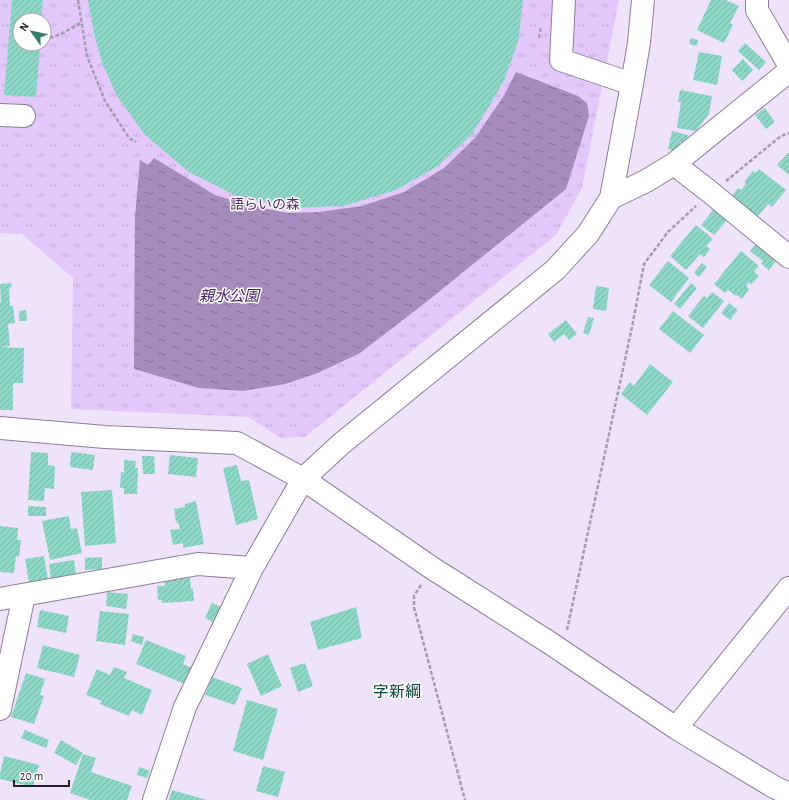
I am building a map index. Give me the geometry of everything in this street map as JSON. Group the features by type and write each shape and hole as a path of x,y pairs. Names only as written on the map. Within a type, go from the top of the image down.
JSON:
{"street":[{"path":"564,0 560,60 632,84"},
{"path":"154,800 184,707 252,568 303,479 341,444 555,270 588,234 611,198 639,42 643,0"},
{"path":"757,0 757,10 789,65"},
{"path":"611,198 646,181 674,164 789,71"},
{"path":"0,114 24,116"},
{"path":"674,164 789,257"},
{"path":"0,428 105,437 237,443 303,479 432,568 562,651 676,728 774,787 789,794"},
{"path":"0,599 198,564 252,568"},
{"path":"676,728 789,588"},
{"path":"0,709 24,595"}],"path":[{"path":"78,0 87,56 106,101 129,138 136,142"},
{"path":"52,37 61,34 82,22"},
{"path":"562,651 644,264 668,232 710,192 781,136 789,133"},
{"path":"432,568 414,596 414,607 465,800"}],"green space":[{"name":"語らいの森","path":"0,0 619,0 582,188 556,235 305,437 281,438 248,417 71,409 73,278 22,234 0,233"}],"water":[{"name":"親水公園","path":"516,72 578,96 587,103 589,116 566,189 425,303 360,353 318,373 285,384 243,391 199,388 134,369 135,217 140,160 148,165 154,158 215,195 248,205 288,213 319,212 362,206 404,192 444,168 475,138 503,97"}],"building":[{"path":"12,0 43,0 42,12 12,12 12,52 39,52 36,97 4,95"},
{"path":"88,0 523,0 518,42 504,81 473,133 438,166 396,190 343,206 292,208 237,196 189,172 145,135 117,96 103,65 94,34"},
{"path":"711,0 726,0 739,6 730,23 733,25 724,43 697,30"},
{"path":"691,38 698,40 697,46 689,44"},
{"path":"745,43 766,62 759,70 738,51"},
{"path":"699,52 722,56 717,85 693,80"},
{"path":"743,59 753,70 742,81 732,70"},
{"path":"680,90 712,96 709,114 696,131 677,128 681,102 678,102"},
{"path":"765,108 775,122 766,129 755,115"},
{"path":"672,131 688,135 686,143 680,142 678,151 668,149"},
{"path":"789,152 789,175 777,165"},
{"path":"759,169 786,190 772,207 768,204 753,222 727,202 738,188 741,190 746,184 744,182 753,171 756,173"},
{"path":"714,209 727,220 714,235 701,225"},
{"path":"696,225 713,239 706,246 710,249 704,257 700,254 686,270 670,256"},
{"path":"757,243 777,260 769,270 761,264 763,261 750,251"},
{"path":"741,251 759,266 754,272 759,276 751,285 749,282 746,286 749,289 742,299 728,290 725,293 714,284"},
{"path":"668,261 689,278 671,302 649,285"},
{"path":"702,263 707,267 699,277 694,273"},
{"path":"11,283 12,287 9,288 10,306 13,306 15,323 8,324 10,346 0,347 0,284"},
{"path":"691,283 697,288 680,309 674,304"},
{"path":"596,286 609,288 606,311 593,309"},
{"path":"712,292 724,301 703,328 688,316 704,296 707,298"},
{"path":"729,303 738,310 730,320 721,313"},
{"path":"26,310 27,321 19,321 19,311"},
{"path":"673,311 704,335 690,353 659,329"},
{"path":"588,317 594,318 589,335 583,333"},
{"path":"566,320 577,334 569,340 564,334 554,342 548,334"},
{"path":"0,347 24,348 23,383 13,383 13,410 0,410"},
{"path":"650,364 673,382 647,415 621,394 630,382 634,386"},
{"path":"31,452 48,453 48,465 55,466 54,489 45,488 44,501 28,500"},
{"path":"71,452 95,455 93,470 70,467"},
{"path":"170,455 198,458 196,477 168,474"},
{"path":"142,456 154,456 155,474 143,474"},
{"path":"124,460 136,461 135,468 138,468 137,494 124,494 124,488 120,488 121,472 124,473"},
{"path":"237,465 241,481 249,480 258,519 236,525 223,468"},
{"path":"112,490 116,543 85,546 81,492"},
{"path":"196,501 204,544 183,548 183,543 173,545 170,530 180,529 178,522 176,523 174,509 185,507 185,504"},
{"path":"28,506 46,507 46,516 28,516"},
{"path":"69,516 71,529 77,528 82,553 50,560 42,521"},
{"path":"0,526 18,528 17,540 21,540 19,557 16,556 14,573 0,572"},
{"path":"44,556 48,580 29,583 25,559"},
{"path":"102,557 102,569 85,570 85,558"},
{"path":"74,560 76,575 51,579 49,564"},
{"path":"190,578 191,589 193,588 194,601 162,603 162,600 158,600 157,586 165,586 164,580"},
{"path":"107,592 128,594 126,609 106,606"},
{"path":"212,603 223,608 215,623 205,618"},
{"path":"356,607 362,638 318,650 310,622"},
{"path":"40,610 69,616 66,633 37,627"},
{"path":"100,611 129,614 125,645 96,641"},
{"path":"133,634 144,637 142,645 131,641"},
{"path":"146,640 186,656 183,664 192,668 185,684 136,664"},
{"path":"43,645 80,655 74,677 37,668"},
{"path":"268,654 282,686 261,696 247,664"},
{"path":"305,663 313,686 298,692 290,668"},
{"path":"114,667 127,672 124,678 152,690 142,715 132,710 129,716 100,704 102,701 86,695 97,669 110,675"},
{"path":"26,673 45,679 40,695 44,696 34,724 11,717"},
{"path":"212,677 242,688 235,705 205,695"},
{"path":"247,700 278,709 263,760 233,751"},
{"path":"25,730 49,740 46,748 21,738"},
{"path":"61,740 83,753 76,765 54,753"},
{"path":"83,754 96,758 91,772 132,786 127,800 90,800 70,793"},
{"path":"4,756 39,765 33,787 0,779"},
{"path":"263,766 285,772 278,797 256,791"},
{"path":"139,767 150,771 147,778 137,775"},
{"path":"172,790 207,800 169,800"}],"district":[{"name":"字新綱","path":"397,692"}]}
